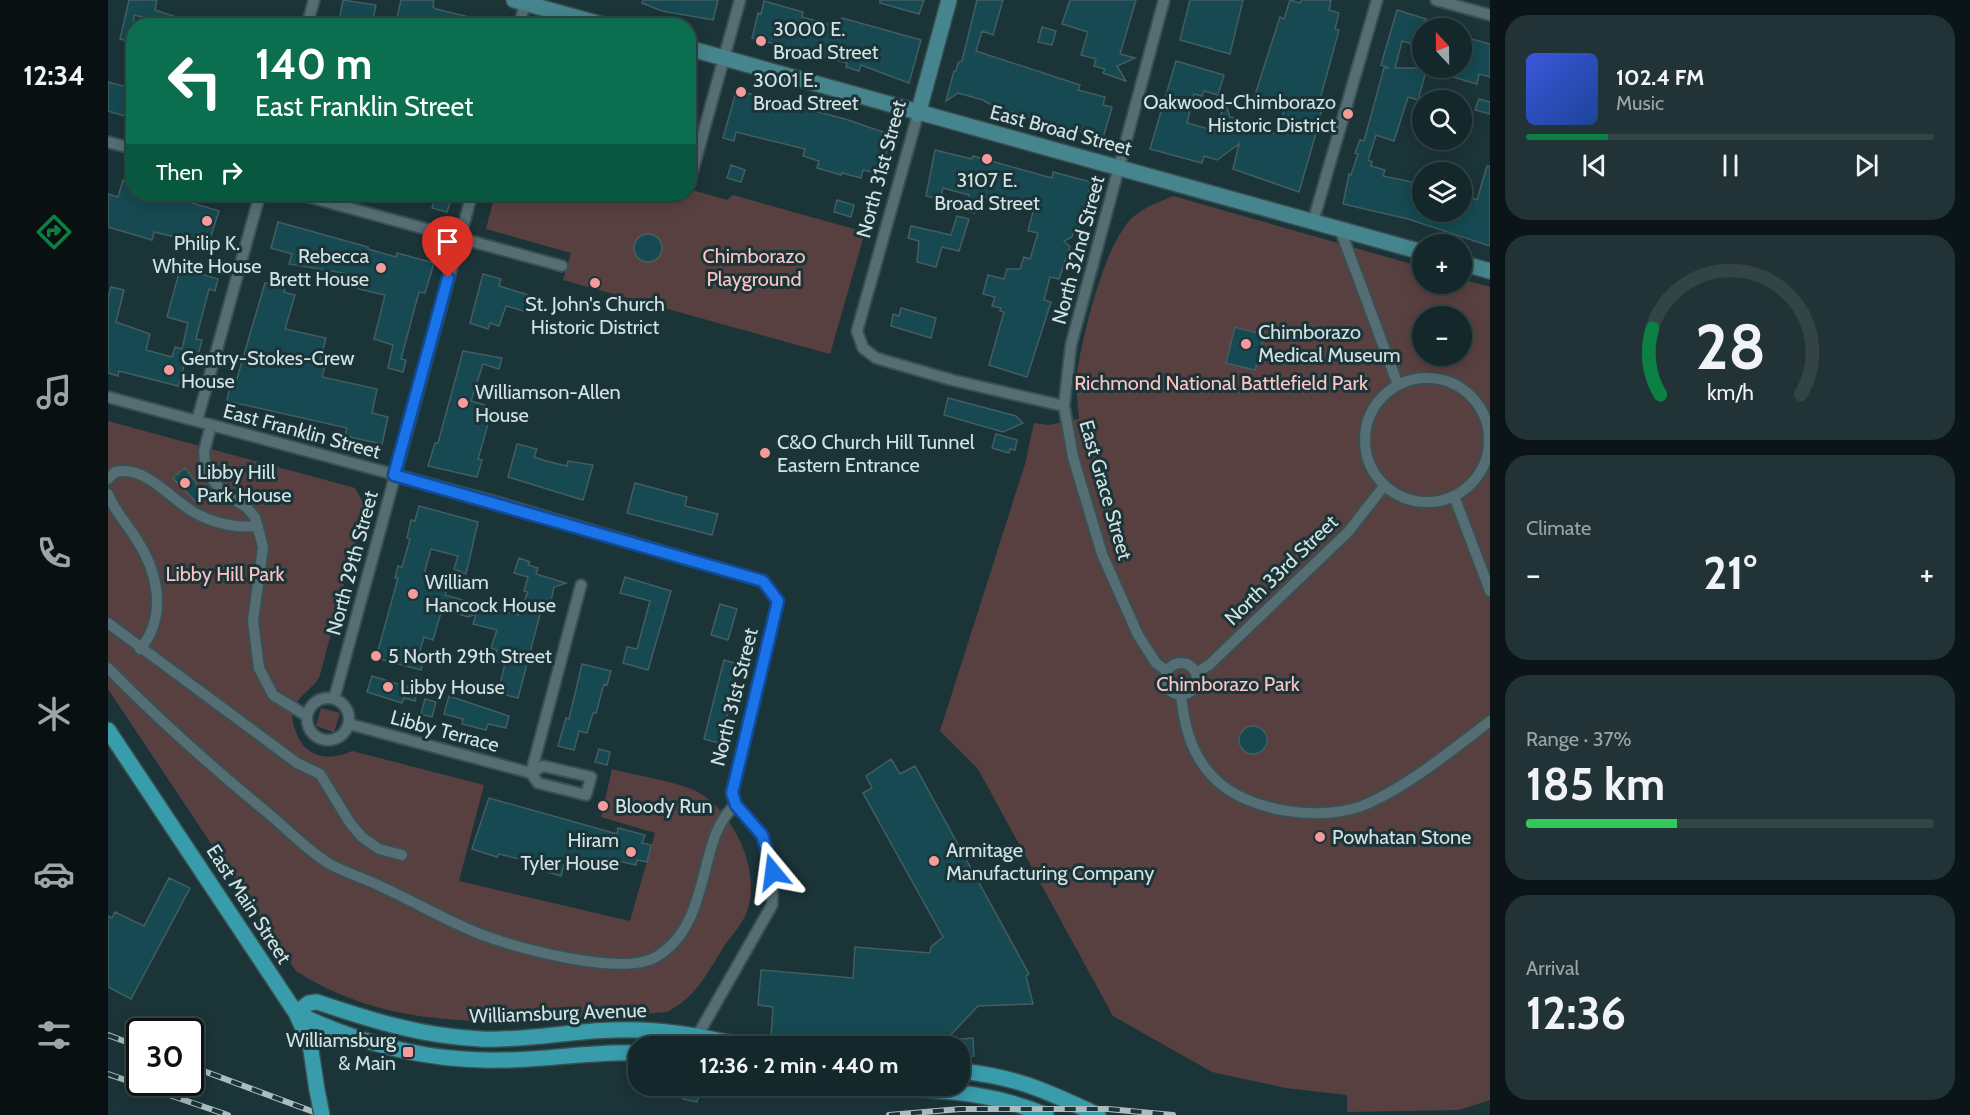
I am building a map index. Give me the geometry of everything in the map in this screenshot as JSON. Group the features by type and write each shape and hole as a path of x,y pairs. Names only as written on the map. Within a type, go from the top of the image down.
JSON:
{"main road":[{"name":"North 31st Street","path":"918,114 949,0"},
{"path":"522,1 580,18"},
{"name":"East Broad Street","path":"696,50 918,114 1412,249"},
{"path":"1472,266 1490,271"},
{"name":"East Main Street","path":"108,729 296,1013 310,1044 322,1115"},
{"name":"Williamsburg Avenue","path":"628,1053 601,1052 504,1060 455,1059 383,1046 330,1029 296,1013 309,1003 317,1002 389,1026 483,1039 612,1030 657,1036"},
{"path":"970,1072 1006,1077 1047,1090 1098,1115"},
{"path":"970,1093 1005,1099 1046,1115"}],"street":[{"path":"309,18 314,0"},
{"path":"696,158 740,0"},
{"name":"North 32nd Street","path":"1064,406 1071,345 1164,0"},
{"path":"1312,222 1377,0"},
{"path":"1436,0 1490,15"},
{"path":"520,18 522,1"},
{"name":"North 31st Street","path":"863,348 857,332 918,114"},
{"path":"108,142 126,147"},
{"path":"197,421 258,201"},
{"path":"324,201 562,266"},
{"name":"North 29th Street","path":"334,699 470,201"},
{"path":"1340,229 1398,385"},
{"name":"East Grace Street","path":"863,348 876,358 898,365 1031,400 1064,406 1069,437 1102,554 1138,635 1156,663 1167,671 1167,687 1181,695 1186,731 1193,748 1214,778 1256,802 1306,813 1346,811 1369,803 1416,774 1490,721"},
{"path":"1421,378 1445,380 1466,391 1486,407 1489,449 1482,468 1471,484 1454,496 1434,502 1413,501 1384,486 1373,473 1364,442 1366,425 1372,410 1382,397 1398,385 1421,378"},
{"name":"East Franklin Street","path":"108,397 394,475 763,581"},
{"path":"212,425 204,452 209,475 223,493 245,506 255,517 263,547 253,621 259,668 273,695 306,716"},
{"path":"108,479 115,472 136,472 198,515 232,527 258,526"},
{"name":"North 33rd Street","path":"1196,673 1209,665 1347,532 1384,486"},
{"path":"108,494 148,561 156,585 157,611 150,636 140,649"},
{"path":"1454,496 1490,591"},
{"name":"North 31st Street","path":"736,805 732,793 778,601 763,581"},
{"path":"531,773 581,585"},
{"path":"108,623 140,649 297,763 314,770 362,837 379,849 402,855"},
{"path":"1167,671 1176,664 1184,663 1196,673 1194,688 1181,695"},
{"path":"108,668 154,714 223,776 328,864 482,935 533,949 611,965 634,964 655,958 676,942 685,928 698,898 717,832 726,812 736,805 762,835 773,872 772,905 697,1036"},
{"path":"334,699 348,711 349,724 341,736 328,741 314,736 309,730 306,716 313,704 320,700 334,699"},
{"name":"Libby Terrace","path":"349,724 531,773 538,783 586,795 591,777 543,766 531,773"}],"green space":[{"name":"Chimborazo Playground","path":"696,191 727,200 733,195 865,232 830,354 563,280 571,253 486,229 493,201 696,201"},
{"name":"Chimborazo Park","path":"1173,196 1412,264 1412,294 1472,294 1472,282 1490,287 1490,1100 1459,1110 1347,1112 1347,1095 1286,1088 1212,1072 1113,1016 978,769 940,731 1025,464 1034,423 1048,425 1079,419 1077,373 1089,317 1102,275 1117,239 1126,225 1141,211"},
{"name":"Libby Hill Park","path":"108,421 355,488 365,506 320,675 295,706 292,715 293,724 301,743 320,756 336,756 352,751 484,785 459,881 630,921 655,833 601,817 612,769 688,788 710,800 733,828 742,845 751,880 750,898 741,923 693,992 667,1012 572,1019 476,1021 429,1017 383,1008 338,993 296,971 108,689"},
{"path":"321,708 340,713 334,732 316,726"}],"building":[{"path":"129,0 157,0 155,10 176,17 146,18 134,15 134,18 126,18 126,41 120,39"},
{"path":"343,0 376,5 374,18 340,18"},
{"path":"401,0 434,0 433,7 436,9 474,18 397,18"},
{"path":"643,0 718,0 713,20 662,11 642,3"},
{"path":"880,0 924,0 919,14 880,3"},
{"path":"977,0 1003,0 993,35 982,31 976,51 1080,85 1078,90 1105,97 1103,105 1112,107 1103,138 995,107 983,100 958,93 946,101 954,71 958,63 962,61"},
{"path":"1070,0 1136,0 1120,54 1135,58 1117,66 1126,81 1103,73 1105,69 1094,66 1096,59 1081,55 1088,32 1062,24"},
{"path":"1190,0 1243,0 1230,54 1180,40"},
{"path":"1290,0 1300,3 1301,0 1331,0 1329,10 1339,13 1335,29 1339,30 1319,103 1323,104 1299,192 1233,169 1239,144 1217,160 1204,156 1202,163 1150,149 1176,61 1224,75 1218,95 1204,91 1202,96 1194,94 1187,123 1216,131 1225,102 1230,117 1236,118 1235,122 1277,134 1284,110 1253,101 1280,17 1284,19"},
{"path":"764,1 803,12 802,17 831,25 840,27 842,18 921,40 909,83 861,65 859,71 846,67 847,63 752,38 758,13 761,14"},
{"path":"1397,10 1423,18 1412,18 1412,44 1402,41 1395,68 1412,68 1412,78 1424,78 1421,90 1412,90 1412,98 1408,97 1394,141 1376,135 1368,160 1372,162 1371,166 1385,170 1383,176 1412,182 1412,220 1343,204 1349,174 1351,175 1358,154 1355,153 1360,140 1364,141 1384,68 1389,68 1381,65"},
{"path":"1042,27 1056,31 1052,45 1038,42"},
{"path":"1472,39 1490,44 1490,77 1479,74 1477,84 1456,78 1472,78"},
{"path":"108,82 126,87 126,117 108,111"},
{"path":"736,92 845,119 892,135 883,164 880,163 877,173 863,170 861,178 842,173 841,175 817,168 819,161 803,156 805,149 736,132 734,141 723,138"},
{"path":"1479,99 1490,102 1490,114 1475,110"},
{"path":"935,150 972,159 973,156 1052,178 1053,172 1091,182 1079,229 1074,228 1072,237 1064,241 1070,247 1059,279 1050,277 1044,300 1051,302 1027,377 989,365 1004,312 1000,311 1001,308 992,306 995,297 983,294 988,275 1004,279 1007,269 1020,269 1024,257 1030,259 1038,233 1028,231 1034,208 979,196 974,213 964,211 969,195 943,188 940,199 926,196"},
{"path":"731,165 745,170 741,182 727,178"},
{"path":"1487,166 1490,166 1490,246 1472,240 1472,234 1454,234 1417,222 1472,222 1472,198 1477,200"},
{"path":"123,180 126,181 126,201 193,201 192,203 219,211 211,236 198,233 196,242 154,232 152,240 108,227 108,194 118,197"},
{"path":"837,200 854,205 851,217 834,212"},
{"path":"434,201 451,201 447,212 432,208"},
{"path":"957,216 969,219 959,251 942,247 936,267 917,262 919,241 908,238 911,226 951,235"},
{"path":"278,222 396,257 397,253 434,263 425,293 419,292 401,359 406,360 403,372 388,368 393,345 374,339 385,295 341,285 344,273 289,264 292,254 271,248"},
{"path":"648,234 658,238 662,248 658,258 648,262 638,258 634,248 638,238"},
{"path":"182,262 193,266 191,271 218,279 215,291 209,289 196,339 202,340 198,355 188,352 178,386 119,371 118,376 108,373 108,298 111,287 124,290 116,322 150,334 146,350 172,357 175,347 182,349 188,323 167,317"},
{"path":"483,274 501,279 499,286 532,296 527,312 506,306 499,326 490,323 488,329 470,323"},
{"path":"265,283 285,288 284,292 295,295 285,329 326,338 319,365 325,366 322,377 377,389 372,413 388,417 382,444 345,436 347,428 227,401 231,380 236,382"},
{"path":"901,308 936,318 931,338 891,326 893,314 899,316"},
{"name":"Chimborazo Medical Museum","path":"1235,327 1264,335 1255,370 1226,363"},
{"path":"463,351 502,358 499,369 483,364 471,401 485,405 481,417 489,421 478,459 482,460 477,477 428,466 435,443 438,443"},
{"path":"948,398 1016,416 1023,423 1003,432 944,415"},
{"path":"996,434 1017,440 1015,450 1010,449 1009,453 992,448"},
{"path":"517,444 537,449 534,457 546,461 567,466 568,461 593,465 583,500 508,477"},
{"name":"Libby Hill Park House","path":"185,468 196,482 197,503 173,478"},
{"path":"635,483 687,497 685,506 718,514 712,535 627,513"},
{"path":"419,506 478,522 466,574 454,569 458,556 431,549 424,574 450,581 445,595 473,603 474,600 496,606 491,608 518,615 528,592 524,591 528,577 514,573 519,558 530,562 528,565 538,568 536,574 566,583 554,587 550,606 543,603 518,698 498,693 505,664 493,661 497,650 491,648 497,630 473,624 476,614 468,617 442,609 433,640 424,637 418,658 424,659 421,670 376,658 398,578 395,578 398,566 402,567 410,539 407,538 411,520 415,521"},
{"path":"625,577 671,591 648,670 623,663 627,647 637,649 650,601 620,593"},
{"path":"720,604 737,609 728,640 711,635"},
{"path":"724,660 742,665 719,743 704,739"},
{"path":"582,664 611,671 607,685 604,684 596,713 593,713 587,733 579,731 574,750 558,746 566,718 569,719"},
{"name":"Libby House","path":"372,676 418,690 415,701 404,698 402,703 367,692"},
{"path":"449,696 509,716 506,728 488,724 486,730 462,724 463,719 444,714"},
{"path":"425,699 436,702 432,717 421,714"},
{"path":"1253,726 1263,730 1267,740 1263,750 1253,754 1243,750 1239,740 1243,730"},
{"path":"599,749 610,752 607,765 595,762"},
{"name":"Armitage Manufacturing Company","path":"891,759 900,774 915,766 1029,974 1026,976 1033,1004 978,1006 949,1036 771,1036 773,1007 758,1005 761,970 853,978 855,947 930,953 931,947 943,937 863,793 872,788 866,776"},
{"path":"489,798 617,834 618,828 645,835 642,843 651,845 647,862 637,860 636,865 605,858 603,868 585,863 584,870 564,865 561,876 547,872 549,866 499,854 497,857 472,849"},
{"path":"169,878 190,888 131,999 108,987 108,916 112,918 115,912 144,926"},
{"path":"970,1038 973,1038 974,1056 970,1056"},
{"path":"684,1096 698,1096 697,1102 683,1099"}],"railway":[{"path":"108,1035 126,1042"},
{"path":"204,1071 322,1115"},
{"path":"108,1074 228,1115"},
{"path":"889,1115 960,1109 1108,1109 1173,1115"}],"place":[{"name":"3000 E. Broad Street","path":"761,41"},
{"name":"3001 E. Broad Street","path":"741,92"},
{"name":"Oakwood-Chimborazo Historic District","path":"1348,114"},
{"name":"3107 E. Broad Street","path":"987,159"},
{"name":"Philip K. White House","path":"207,221"},
{"name":"Rebecca Brett House","path":"381,268"},
{"name":"St. John's Church Historic District","path":"595,283"},
{"name":"Chimborazo Medical Museum","path":"1246,344"},
{"name":"Gentry-Stokes-Crew House","path":"169,370"},
{"name":"Williamson-Allen House","path":"463,403"},
{"name":"C&O Church Hill Tunnel Eastern Entrance","path":"765,453"},
{"name":"Libby Hill Park House","path":"185,483"},
{"name":"William Hancock House","path":"413,594"},
{"name":"5 North 29th Street","path":"376,656"},
{"name":"Libby House","path":"388,687"},
{"name":"Bloody Run","path":"603,806"},
{"name":"Powhatan Stone","path":"1320,837"},
{"name":"Hiram Tyler House","path":"631,852"},
{"name":"Armitage Manufacturing Company","path":"934,861"},
{"name":"Williamsburg & Main","path":"408,1052"}],"route":[{"path":"448,278 394,475 496,502 763,581 778,601 732,793 736,805 762,835 773,872"}],"park label":[{"name":"Richmond National Battlefield Park","path":"1221,383"}]}
